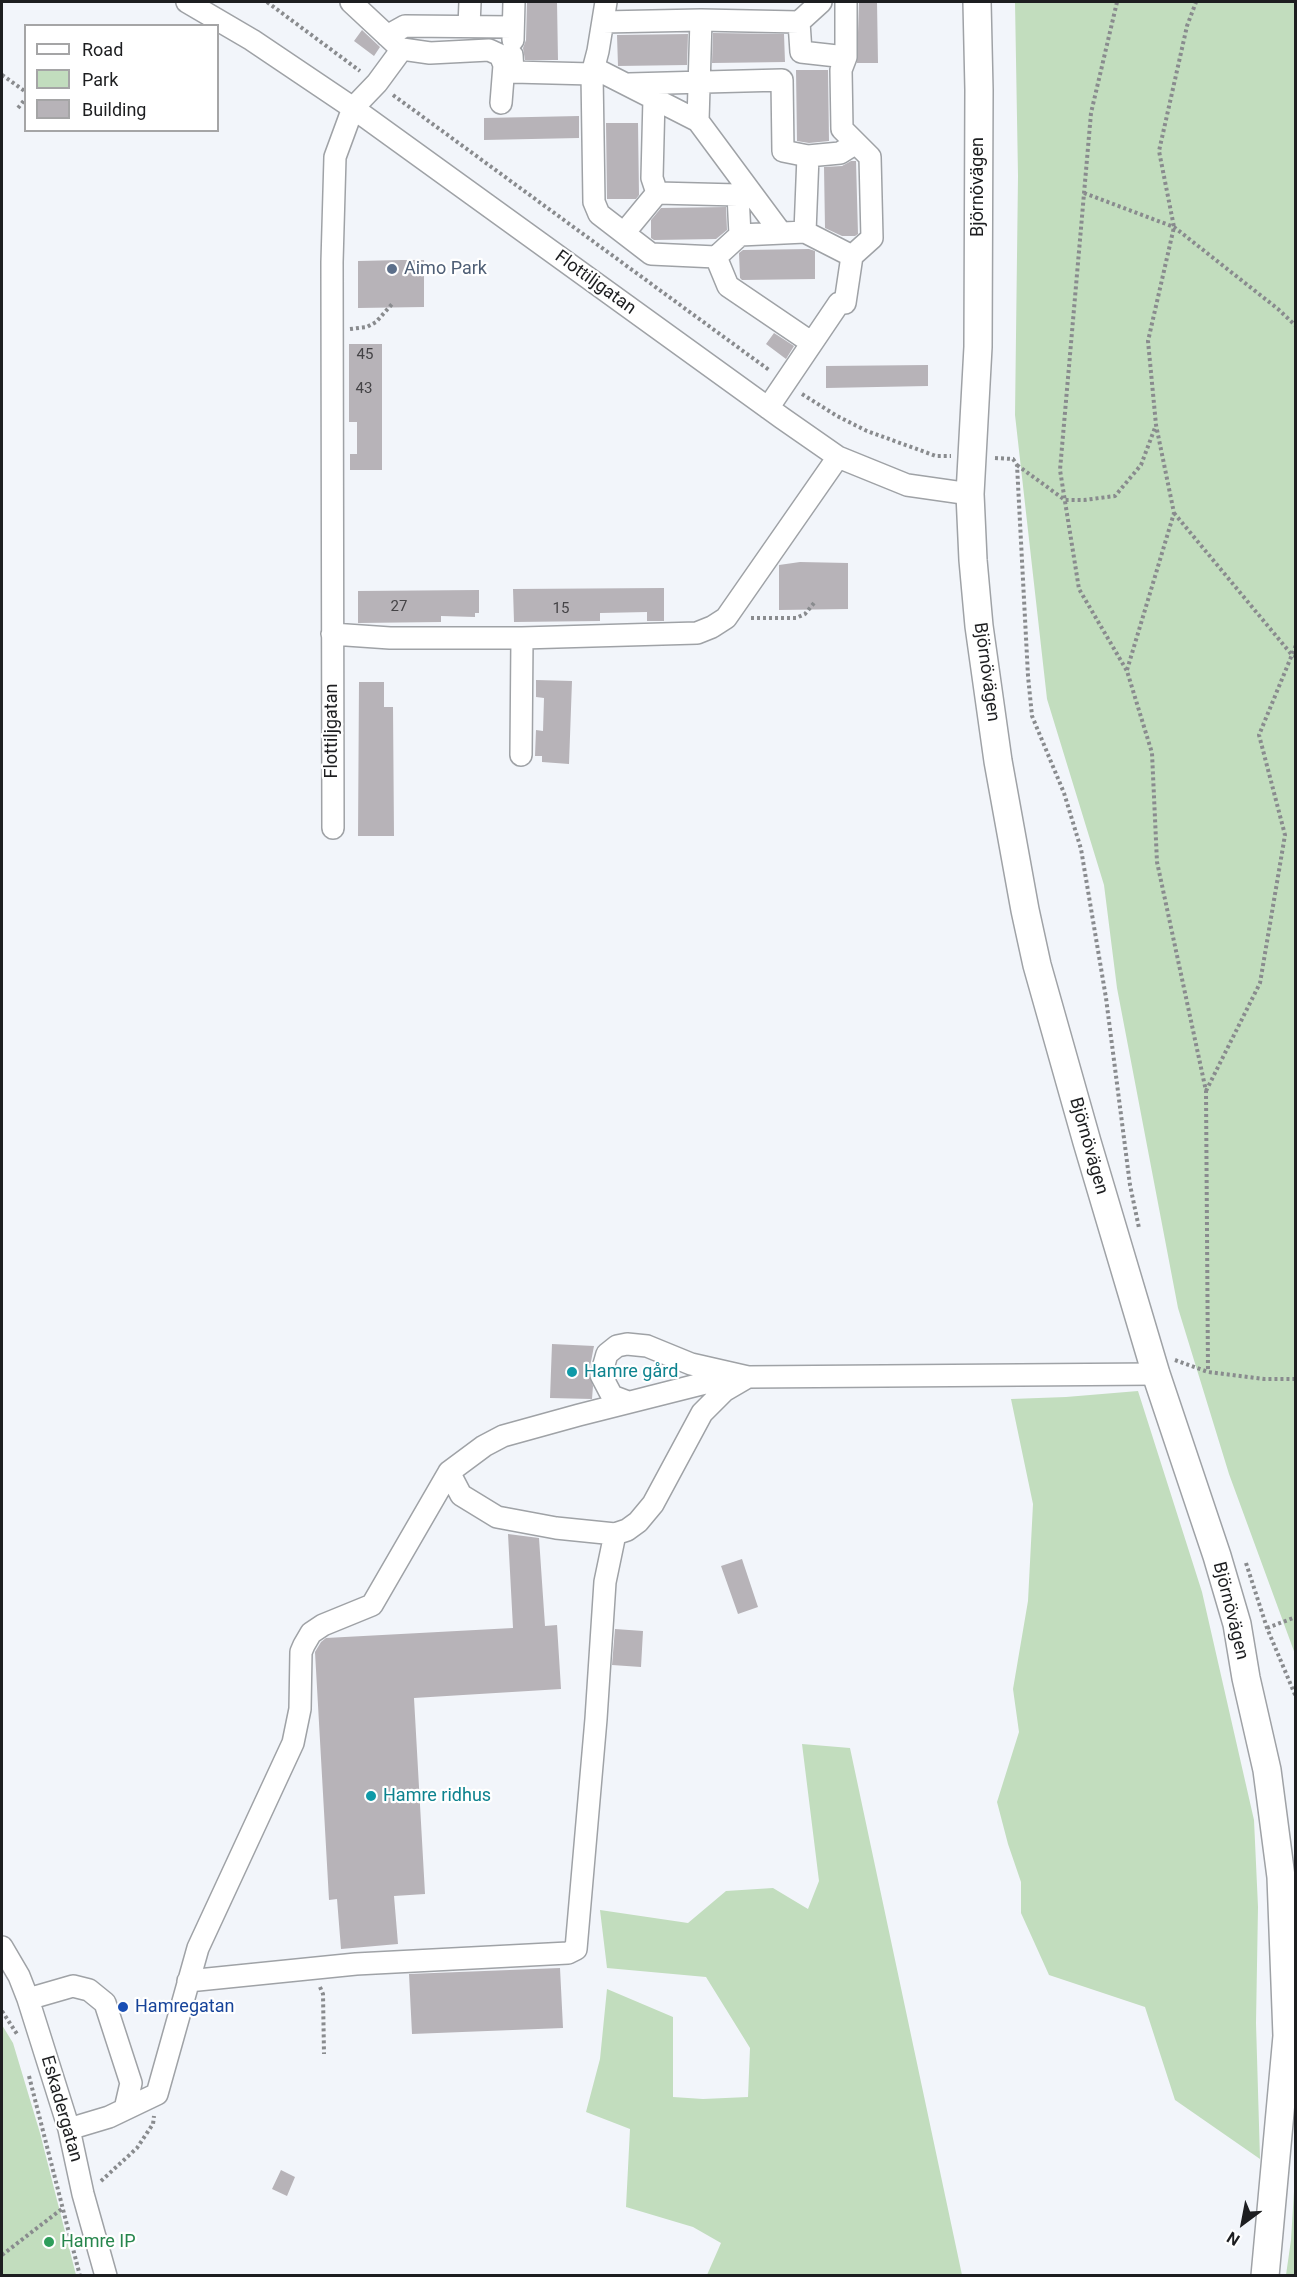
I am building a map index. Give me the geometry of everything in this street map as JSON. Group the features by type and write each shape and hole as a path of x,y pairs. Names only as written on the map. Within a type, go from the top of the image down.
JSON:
{"main road":[{"name":"Björnövägen","path":"977,2 978,335 974,457 970,494 979,626 998,761 1025,910 1038,965 1084,1131 1170,1368 1217,1556 1237,1624 1246,1678 1267,1770 1281,1877 1287,2036 1265,2276"}],"street":[{"name":"Flottiljgatan","path":"187,2 252,40 353,108 838,457 907,485 970,494"},
{"path":"351,2 387,36 430,53 489,50 508,60 513,72 593,71 626,84 698,121 743,191 781,233"},
{"path":"376,2 387,36"},
{"path":"469,26 470,2"},
{"path":"501,103 513,27 514,2"},
{"path":"821,2 799,22 692,14 604,12 593,71 594,202 599,214 651,254 716,257 740,235 805,232 852,256"},
{"path":"768,408 842,303 852,256 872,238 870,157 842,129 841,70 846,57 846,2"},
{"path":"692,14 700,82 698,121"},
{"path":"799,22 801,52 782,80 783,150 808,156 840,153 856,143"},
{"path":"387,36 405,26 513,27"},
{"name":"Flottiljgatan","path":"333,828 332,328 335,157 353,108 377,83 387,36"},
{"path":"801,52 846,57"},
{"path":"626,84 782,80"},
{"path":"654,98 652,178 657,193"},
{"path":"805,232 808,156"},
{"path":"624,233 657,193 743,191"},
{"path":"740,235 743,191"},
{"path":"716,257 728,286 812,343"},
{"path":"332,634 390,638 522,638 697,633 726,618 838,457"},
{"path":"521,755 522,638"},
{"path":"628,1402 612,1396 601,1375 607,1354 617,1346 627,1344 647,1347 691,1364 748,1377"},
{"path":"69,2129 109,2117 157,2094 198,1948 293,1743 300,1709 301,1652 304,1645 311,1633 323,1625 372,1605 449,1472 484,1446 503,1436 721,1379 1170,1368"},
{"path":"449,1472 461,1495 497,1517 556,1528 615,1534 627,1530 638,1522 653,1504 702,1413 724,1391 748,1377"},
{"path":"188,1981 356,1964 568,1953 576,1949 596,1719 605,1582 615,1534"},
{"name":"Eskadergatan","path":"2,1947 19,1976 28,1999 69,2129 83,2194 106,2276"},
{"path":"28,1999 73,1986 88,1990 105,2003 131,2083 125,2109"}],"path":[{"path":"267,2 786,382 837,416 897,443 936,456 1012,459 1065,500 1115,496 1141,465 1156,425"},
{"path":"1118,2 1091,113 1060,470 1079,589 1127,671 1152,753 1157,862 1206,1091 1208,1372"},
{"path":"1127,671 1174,513 1156,425 1148,341 1174,227 1159,151 1187,26 1196,2"},
{"path":"2,75 24,91"},
{"path":"18,108 24,100"},
{"path":"1083,193 1174,227 1278,309 1296,326"},
{"path":"332,328 367,327 376,322 393,303"},
{"path":"1017,465 1032,716 1064,793 1081,849 1106,998 1130,1185 1139,1229"},
{"path":"1174,513 1294,656"},
{"path":"726,618 796,618 805,614 814,603"},
{"path":"1206,1091 1260,983 1286,835 1259,735 1294,656 1296,645"},
{"path":"1171,1349 1170,1368 1264,1379 1296,1380"},
{"path":"1244,1558 1267,1628 1296,1697"},
{"path":"1267,1628 1296,1617"},
{"path":"313,1969 322,1994 324,2054"},
{"path":"2,2011 18,2037"},
{"path":"27,2068 80,2276"}],"green space":[{"path":"1015,2 1295,2 1295,1654 1229,1474 1178,1308 1117,988 1104,885 1047,699 1015,415 1018,176"},
{"path":"1138,1391 1202,1592 1254,1820 1258,1907 1256,2023 1260,2159 1175,2100 1145,2007 1049,1975 1021,1913 1021,1882 997,1802 1019,1732 1013,1689 1028,1601 1033,1504 1011,1399"},
{"path":"802,1744 850,1748 962,2275 707,2275 721,2243 693,2227 626,2207 630,2129 586,2112 600,2059 607,1989 673,2017 673,2097 703,2099 748,2097 750,2048 706,1977 607,1968 600,1910 688,1923 726,1891 773,1888 808,1909 819,1881"},
{"path":"2,2025 13,2043 40,2133 76,2275 2,2275"},
{"path":"1295,2175 1295,2275 1286,2275 1291,2240"}],"building":[{"path":"527,2 557,2 558,60 525,60 523,48 526,40"},
{"path":"859,2 877,2 878,63 857,63"},
{"path":"362,30 380,47 374,56 354,41"},
{"path":"713,33 784,34 785,62 712,63"},
{"path":"688,34 687,65 618,66 617,35"},
{"path":"796,70 828,70 829,141 809,143 797,141"},
{"path":"579,116 579,138 484,140 484,118"},
{"path":"606,123 638,123 639,195 636,199 607,199"},
{"path":"856,161 858,234 842,236 825,228 824,167 842,166"},
{"path":"726,207 727,230 716,239 654,240 651,238 651,220 661,208"},
{"path":"809,249 815,251 815,279 742,280 740,278 739,253 743,250"},
{"path":"424,260 424,307 358,308 358,261"},
{"path":"774,333 794,346 786,359 766,344"},
{"path":"349,344 382,344 382,470 350,470 350,454 357,454 357,422 349,422"},
{"path":"928,365 928,386 826,388 826,366"},
{"path":"800,562 848,563 848,609 779,610 779,565"},
{"path":"664,588 664,621 647,621 647,612 600,613 600,621 514,622 513,589"},
{"path":"479,590 479,613 475,613 475,617 441,616 441,622 358,623 358,591"},
{"path":"536,680 572,681 569,764 542,762 542,756 535,756 536,730 543,731 544,698 536,697"},
{"path":"359,682 384,682 384,707 393,707 394,836 358,836"},
{"name":"Hamre gård","path":"552,1344 594,1346 589,1372 593,1386 592,1399 550,1398"},
{"name":"Hamre ridhus","path":"508,1534 539,1538 545,1626 557,1625 561,1689 414,1698 425,1894 394,1896 398,1944 341,1949 337,1899 329,1900 315,1652 326,1638 513,1628"},
{"path":"742,1559 758,1607 738,1614 721,1566"},
{"path":"615,1629 643,1631 641,1667 612,1665"},
{"path":"560,1968 563,2028 412,2034 409,1974"},
{"path":"281,2170 295,2177 287,2196 272,2189"}],"place":[{"name":"Aimo Park","path":"392,269"},
{"name":"Hamre gård","path":"572,1372"},
{"name":"Hamre ridhus","path":"371,1796"},
{"name":"Hamregatan","path":"123,2007"},
{"name":"Hamre IP","path":"49,2242"}]}
